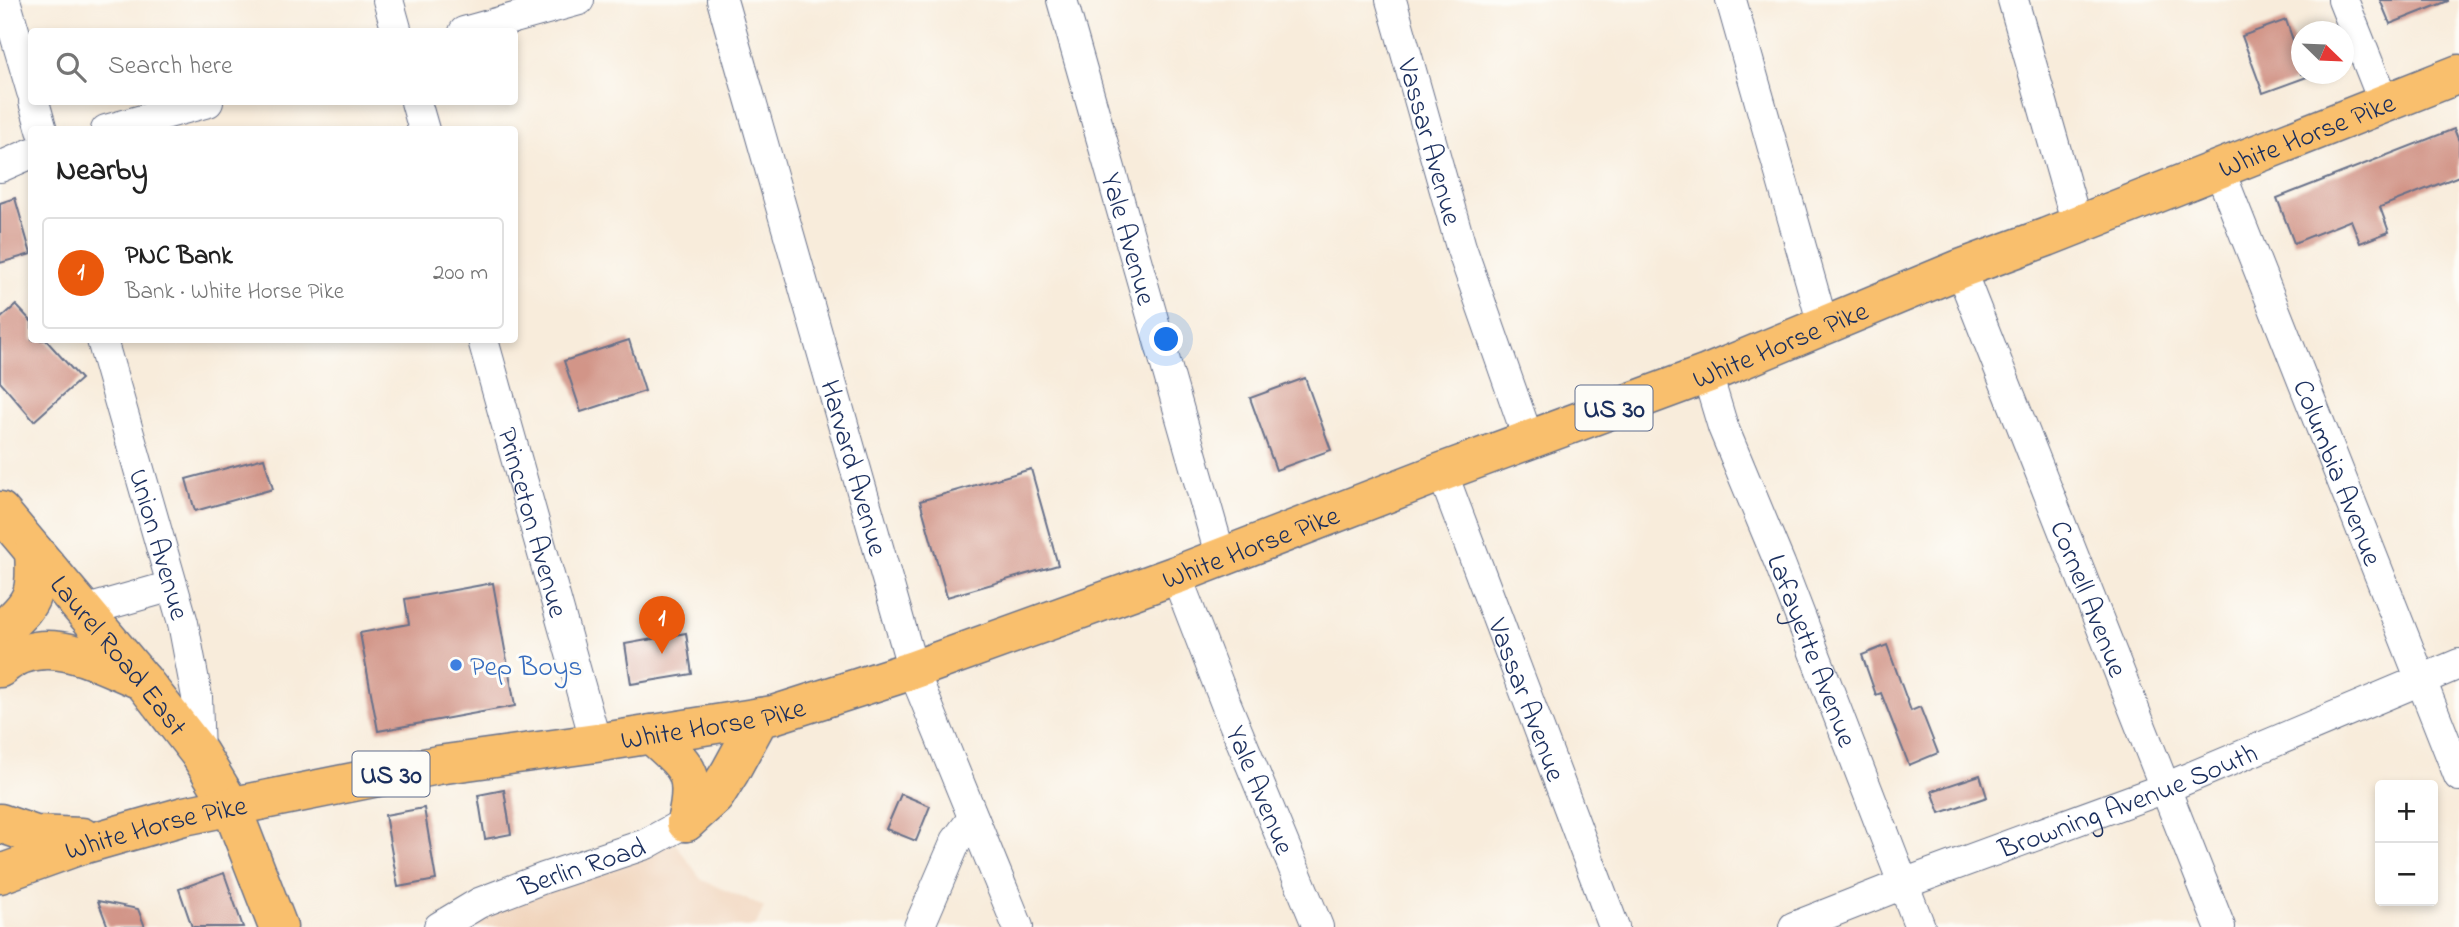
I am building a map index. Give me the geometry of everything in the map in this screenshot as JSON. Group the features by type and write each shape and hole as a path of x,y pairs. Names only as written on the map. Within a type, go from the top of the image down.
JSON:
{"main road":[{"name":"White Horse Pike","path":"0,874 75,847 184,816 438,765 760,717 913,670 1176,575 1441,472 1707,374 1960,268 2077,225 2459,74"},
{"name":"Laurel Road East","path":"0,511 143,681 199,753 232,806 278,927"},
{"path":"0,632 32,599 36,582 34,552"},
{"path":"0,668 6,662 28,652 51,648 68,650 143,681"},
{"path":"686,822 715,796 760,717"},
{"path":"651,734 688,770 692,789 686,822"},
{"path":"0,823 35,835 105,839"}],"street":[{"path":"5,0 28,78"},
{"path":"387,0 396,28"},
{"path":"478,28 579,0"},
{"name":"Harvard Avenue","path":"722,0 913,670 1018,927"},
{"name":"Yale Avenue","path":"1062,0 1221,558"},
{"name":"Vassar Avenue","path":"1391,0 1461,247 1529,440"},
{"path":"1731,0 1823,325"},
{"path":"2013,0 2077,225"},
{"path":"2343,0 2384,103"},
{"path":"35,105 42,126"},
{"path":"121,126 197,105"},
{"path":"417,105 423,126"},
{"path":"0,167 28,155"},
{"name":"Columbia Avenue","path":"2219,169 2459,776"},
{"name":"Cornell Avenue","path":"1960,268 2220,927"},
{"name":"Union Avenue","path":"103,343 183,623 197,697 199,753"},
{"name":"Princeton Avenue","path":"485,343 596,743"},
{"name":"Lafayette Avenue","path":"1707,374 1723,427 1780,564 1920,927"},
{"name":"Vassar Avenue","path":"1441,472 1614,927"},
{"name":"Yale Avenue","path":"1176,575 1226,705 1318,927"},
{"path":"84,611 172,586"},
{"name":"Browning Avenue South","path":"1794,927 2165,788 2459,664"},
{"path":"919,927 956,841 972,818"},
{"name":"Berlin Road","path":"439,927 479,904 544,878 646,844 686,822"}],"shaded area":[{"path":"667,832 702,880 764,907 755,927 439,927"}],"building":[{"path":"2380,0 2448,0 2448,1 2390,24"},
{"path":"2286,20 2291,34 2291,83 2263,93 2242,36"},
{"path":"2454,129 2459,141 2459,176 2380,207 2389,232 2360,243 2351,220 2294,243 2277,198"},
{"path":"15,198 28,244 28,255 0,263 0,203"},
{"path":"16,305 28,318 28,343 49,343 81,379 34,421 0,382 0,319"},
{"path":"629,340 645,391 581,412 564,361"},
{"path":"1305,378 1331,450 1276,470 1250,398"},
{"path":"264,458 273,489 195,511 186,479"},
{"path":"1031,469 1058,565 947,597 920,501"},
{"path":"493,583 515,706 378,731 360,633 409,624 405,599"},
{"path":"686,633 692,674 631,684 625,644"},
{"path":"1887,645 1911,711 1920,707 1938,753 1909,765 1881,693 1876,695 1862,655"},
{"path":"1980,775 1987,797 1940,813 1932,791"},
{"path":"504,790 511,834 485,839 478,795"},
{"path":"901,794 930,806 916,841 886,829"},
{"path":"424,808 436,880 398,887 385,815"},
{"path":"224,873 243,927 192,927 179,889"},
{"path":"98,901 138,909 145,927 108,927"}],"place":[{"name":"PNC Bank","path":"662,654"},
{"name":"Pep Boys","path":"456,665"}]}
